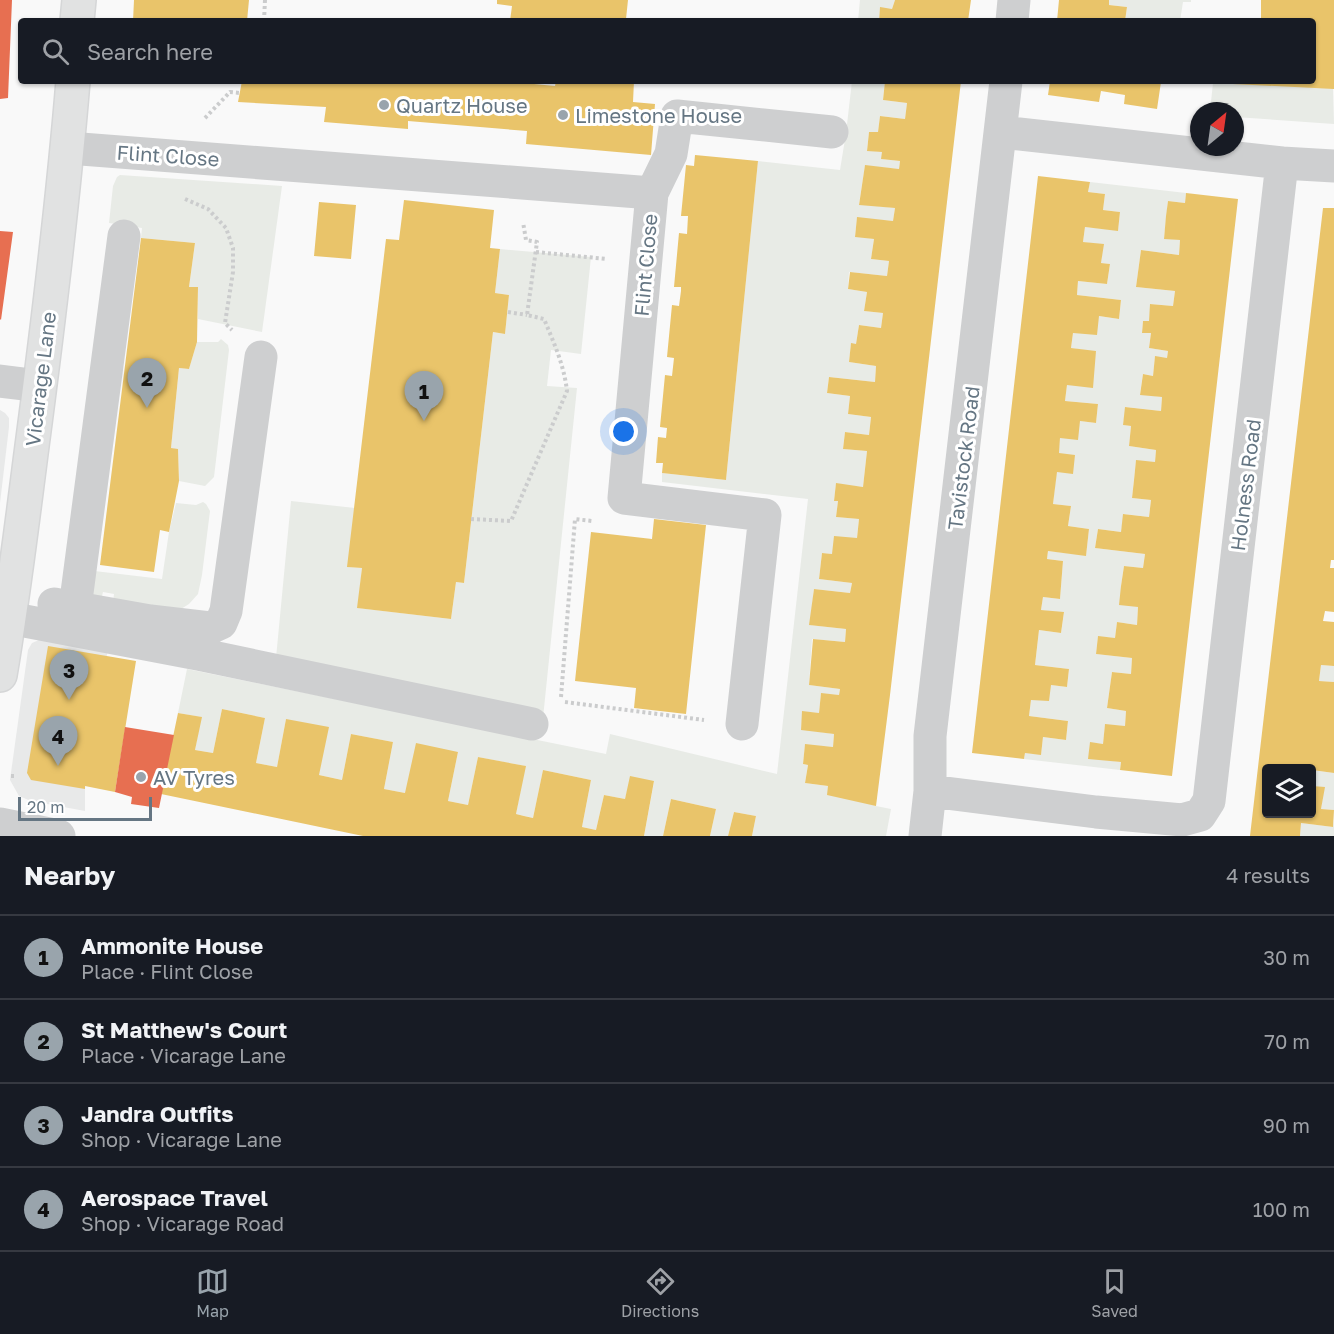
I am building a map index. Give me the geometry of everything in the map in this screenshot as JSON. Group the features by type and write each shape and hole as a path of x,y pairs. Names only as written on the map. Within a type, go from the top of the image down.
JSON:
{"main road":[{"path":"77,18 79,0"},
{"name":"Vicarage Lane","path":"0,675 40,386 68,148 73,84"}],"street":[{"path":"1012,18 1014,0"},
{"name":"Tavistock Road","path":"925,836 930,792 930,736 1006,84"},
{"path":"652,193 671,154 677,116 832,132"},
{"path":"1001,132 1282,163 1334,166"},
{"name":"Flint Close","path":"68,148 652,193 624,498"},
{"name":"Holness Road","path":"930,792 1084,811 1182,820 1200,815 1209,801 1282,163"},
{"path":"75,608 124,236"},
{"path":"11,608 75,608 150,621 210,628 221,622 226,611 261,357"},
{"path":"0,381 40,386"},
{"path":"624,498 765,515 742,724"},
{"path":"11,608 198,654 532,724"},
{"path":"0,824 59,836"}],"path":[{"path":"264,18 265,0"},
{"path":"205,124 205,118 230,92 240,93"},
{"path":"524,183 523,227 526,240 537,242 526,315"},
{"path":"180,196 208,209 226,228 232,248 233,272 225,324 261,357"},
{"path":"536,252 645,262"},
{"path":"471,519 511,521 567,391 558,351 544,319 508,312"},
{"path":"624,498 621,523 575,519 562,701 569,704 742,724"},
{"path":"11,776 17,777"}],"shaded area":[{"path":"860,0 895,0 892,9 880,8 879,18 858,18"},
{"path":"1109,0 1191,0 1191,2 1183,2 1180,18 1125,18 1127,7 1109,5"},
{"path":"852,84 885,84 883,100 907,103 905,119 880,116 878,132 869,132 867,150 882,152 882,159 900,161 899,169 865,166 859,204 895,208 893,221 857,218 855,236 874,239 871,259 889,261 887,276 849,272 848,289 867,292 864,311 883,313 881,328 859,325 856,344 851,344 849,362 876,366 875,382 829,377 827,393 850,396 848,414 871,417 869,435 845,432 843,449 867,451 863,487 836,484 834,501 838,501 836,517 859,519 857,538 832,554 822,553 819,579 852,583 850,593 814,589 810,625 846,629 845,642 812,639 809,685 840,689 839,695 821,694 819,713 803,712 801,729 834,734 833,747 805,745 803,764 808,765 805,783 828,786 876,806 891,809 886,836 752,836 756,816 734,812 728,836 710,836 716,809 671,799 663,836 644,836 654,782 631,777 625,799 604,795 596,830 582,827 591,780 543,770 533,818 516,814 525,766 478,757 468,805 448,801 458,752 405,793 384,789 393,742 351,734 342,780 319,775 286,719 277,767 256,763 265,718 222,709 213,753 195,750 201,717 178,713 187,669 606,754 610,734 777,774 808,499 662,482 662,473 726,480 758,161 840,170"},
{"path":"1213,84 1333,88 1334,124 1244,118 1244,102 1211,102"},
{"path":"120,175 282,186 262,332 198,319 198,288 189,287 195,243 141,238 142,228 109,223 113,186"},
{"path":"1090,182 1186,193 1185,203 1168,201 1164,238 1180,240 1179,255 1141,250 1136,287 1175,291 1173,306 1151,304 1149,321 1143,321 1142,332 1151,333 1149,348 1168,351 1167,358 1155,357 1153,376 1143,374 1140,394 1162,397 1161,411 1126,407 1123,425 1131,426 1129,446 1156,450 1155,462 1136,461 1132,498 1151,500 1149,517 1124,514 1121,532 1098,529 1095,548 1145,554 1143,568 1124,566 1121,586 1138,607 1137,625 1117,622 1115,638 1098,637 1096,654 1132,658 1131,674 1112,672 1107,708 1126,711 1125,726 1105,725 1103,744 1090,743 1089,758 1121,762 1120,770 1024,759 1025,753 1041,754 1043,737 1066,740 1068,721 1029,716 1031,700 1051,685 1067,687 1069,669 1035,665 1039,630 1061,633 1064,613 1041,610 1043,597 1060,599 1063,561 1047,559 1048,551 1086,555 1089,529 1068,526 1071,506 1053,504 1060,438 1080,421 1096,423 1098,404 1065,401 1067,385 1096,352 1071,348 1073,333 1099,316 1119,319 1121,300 1077,295 1078,281 1107,284 1110,264 1101,263 1103,245 1083,242 1085,227 1118,230 1120,212 1103,210 1105,194 1088,192"},
{"path":"500,249 591,257 581,354 551,350 547,386 577,388 543,718 276,658 291,501 355,508 348,567 362,568 358,608 451,619 456,582 464,583 493,332 505,334 509,295 495,293"},
{"path":"221,339 228,345 229,350 214,477 205,486 179,481 178,450 171,448 179,368 189,369 197,342 218,342"},
{"path":"0,410 9,418 9,427 0,503"},
{"path":"203,502 210,511 202,575 198,594 189,604 181,609 113,602 114,594 103,592 101,600 82,597 86,570 162,579 176,503 196,505"},
{"path":"39,640 108,649 89,757 85,811 31,801 19,796 10,780 28,650 32,643"},
{"path":"1321,665 1334,666 1334,682 1319,681"},
{"path":"1316,771 1334,773 1334,810 1321,809 1324,788 1316,787"},
{"path":"1334,821 1334,836 1300,836 1301,823 1333,827"}],"building: Homes":[{"path":"134,0 249,0 247,18 133,18"},
{"path":"497,0 628,0 626,18 510,18 512,6 497,4"},
{"path":"895,0 971,0 968,18 879,18 880,7 892,9"},
{"path":"1059,0 1109,0 1109,5 1127,7 1125,18 1057,18"},
{"path":"1261,0 1334,0 1334,89 1233,84 1316,84 1316,18 1261,18"},
{"path":"241,84 534,84 555,86 555,84 634,84 633,102 655,104 651,155 526,144 527,131 408,121 408,129 324,122 326,107 238,102"},
{"path":"885,84 961,84 876,806 827,795 828,786 805,783 808,765 803,764 805,744 833,747 834,734 801,730 802,711 819,713 821,693 839,695 840,689 809,685 813,639 845,642 846,629 809,625 814,589 850,593 852,583 819,579 822,553 832,554 834,536 857,538 859,519 836,517 838,501 834,501 836,483 863,487 867,451 843,449 845,432 869,435 871,417 848,414 850,396 827,393 829,377 875,382 876,366 849,362 851,343 856,344 859,325 881,328 883,313 864,311 867,292 848,289 850,272 887,276 889,261 871,259 874,239 855,237 857,217 893,221 895,208 859,205 865,165 899,169 900,161 881,159 882,152 867,151 869,132 878,132 880,116 905,119 907,103 883,100"},
{"path":"1050,84 1161,84 1157,109 1124,104 1125,95 1101,91 1099,102 1048,95"},
{"path":"695,155 758,161 726,480 662,473 663,463 656,463 658,437 666,438 667,428 660,427 665,375 672,376 674,358 667,357 672,305 679,306 681,291 681,287 674,287 679,233 687,234 688,216 681,216 686,165 694,166"},
{"path":"1038,176 1090,182 1088,192 1105,194 1103,210 1120,212 1118,231 1085,227 1083,242 1104,244 1101,263 1110,264 1107,284 1078,281 1077,295 1121,300 1119,319 1099,316 1097,335 1073,333 1071,348 1096,351 1093,388 1067,385 1065,401 1098,404 1096,423 1080,421 1078,440 1060,438 1059,453 1075,455 1073,474 1057,472 1053,504 1071,506 1068,526 1089,529 1086,556 1048,551 1047,559 1063,561 1060,599 1043,597 1041,610 1064,612 1061,633 1039,630 1035,665 1069,669 1067,687 1051,685 1049,701 1031,700 1029,716 1068,721 1066,740 1043,737 1041,755 1025,753 1024,759 972,753"},
{"path":"1186,193 1238,199 1172,776 1120,770 1121,762 1088,759 1090,742 1103,744 1105,724 1125,726 1126,711 1107,708 1112,672 1131,674 1132,658 1096,654 1098,636 1115,638 1117,622 1137,625 1138,607 1119,605 1121,586 1124,566 1143,568 1145,554 1095,548 1098,529 1121,532 1123,514 1149,517 1151,500 1132,498 1136,460 1155,462 1156,450 1129,446 1131,426 1123,425 1125,407 1161,411 1162,397 1140,395 1143,374 1153,376 1155,356 1167,358 1168,351 1149,348 1151,333 1142,333 1143,321 1149,321 1150,304 1173,306 1175,291 1136,287 1141,250 1179,255 1180,240 1164,239 1166,216 1168,201 1185,203"},
{"path":"404,200 494,210 490,248 500,249 495,293 509,295 505,334 493,332 464,583 456,582 451,619 357,608 362,568 347,567 386,239 399,240"},
{"path":"319,202 356,205 351,259 314,256"},
{"path":"1323,208 1334,208 1334,560 1331,560 1330,568 1334,568 1334,612 1325,611 1323,621 1334,622 1334,666 1321,665 1319,681 1334,682 1334,773 1316,771 1316,764 1262,764 1262,818 1316,818 1316,786 1325,787 1321,809 1334,810 1333,827 1301,823 1300,836 1250,836"},
{"path":"141,238 195,243 189,287 198,287 197,342 189,369 179,368 171,448 178,449 179,481 169,532 160,530 154,572 100,565"},
{"path":"654,519 706,525 686,714 634,708 636,688 575,681 591,532 652,539"},
{"path":"48,646 136,661 115,792 31,780 27,773"},
{"path":"222,709 265,718 256,763 277,767 286,719 329,727 319,775 342,780 351,734 393,742 384,789 405,793 416,743 458,752 448,801 468,805 478,757 526,766 516,814 533,818 543,770 591,780 582,827 596,830 604,795 625,799 630,776 654,781 644,836 363,836 161,794 178,713 202,717 195,750 213,753"},
{"path":"671,799 716,809 710,836 663,836"},
{"path":"734,812 756,816 752,836 728,836"}],"building: Shops":[{"path":"0,0 12,0 8,98 0,99"},
{"path":"0,231 13,232 1,320 0,319"},
{"name":"AV Tyres","path":"125,727 174,735 159,808 131,804 132,797 115,792"}],"place":[{"name":"Quartz House","path":"384,105"},
{"name":"Limestone House","path":"563,115"},
{"name":"St Matthew's Court","path":"147,408"},
{"name":"Ammonite House","path":"424,421"},
{"name":"Jandra Outfits","path":"69,700"},
{"name":"Aerospace Travel","path":"58,766"},
{"name":"AV Tyres","path":"141,777"}]}
